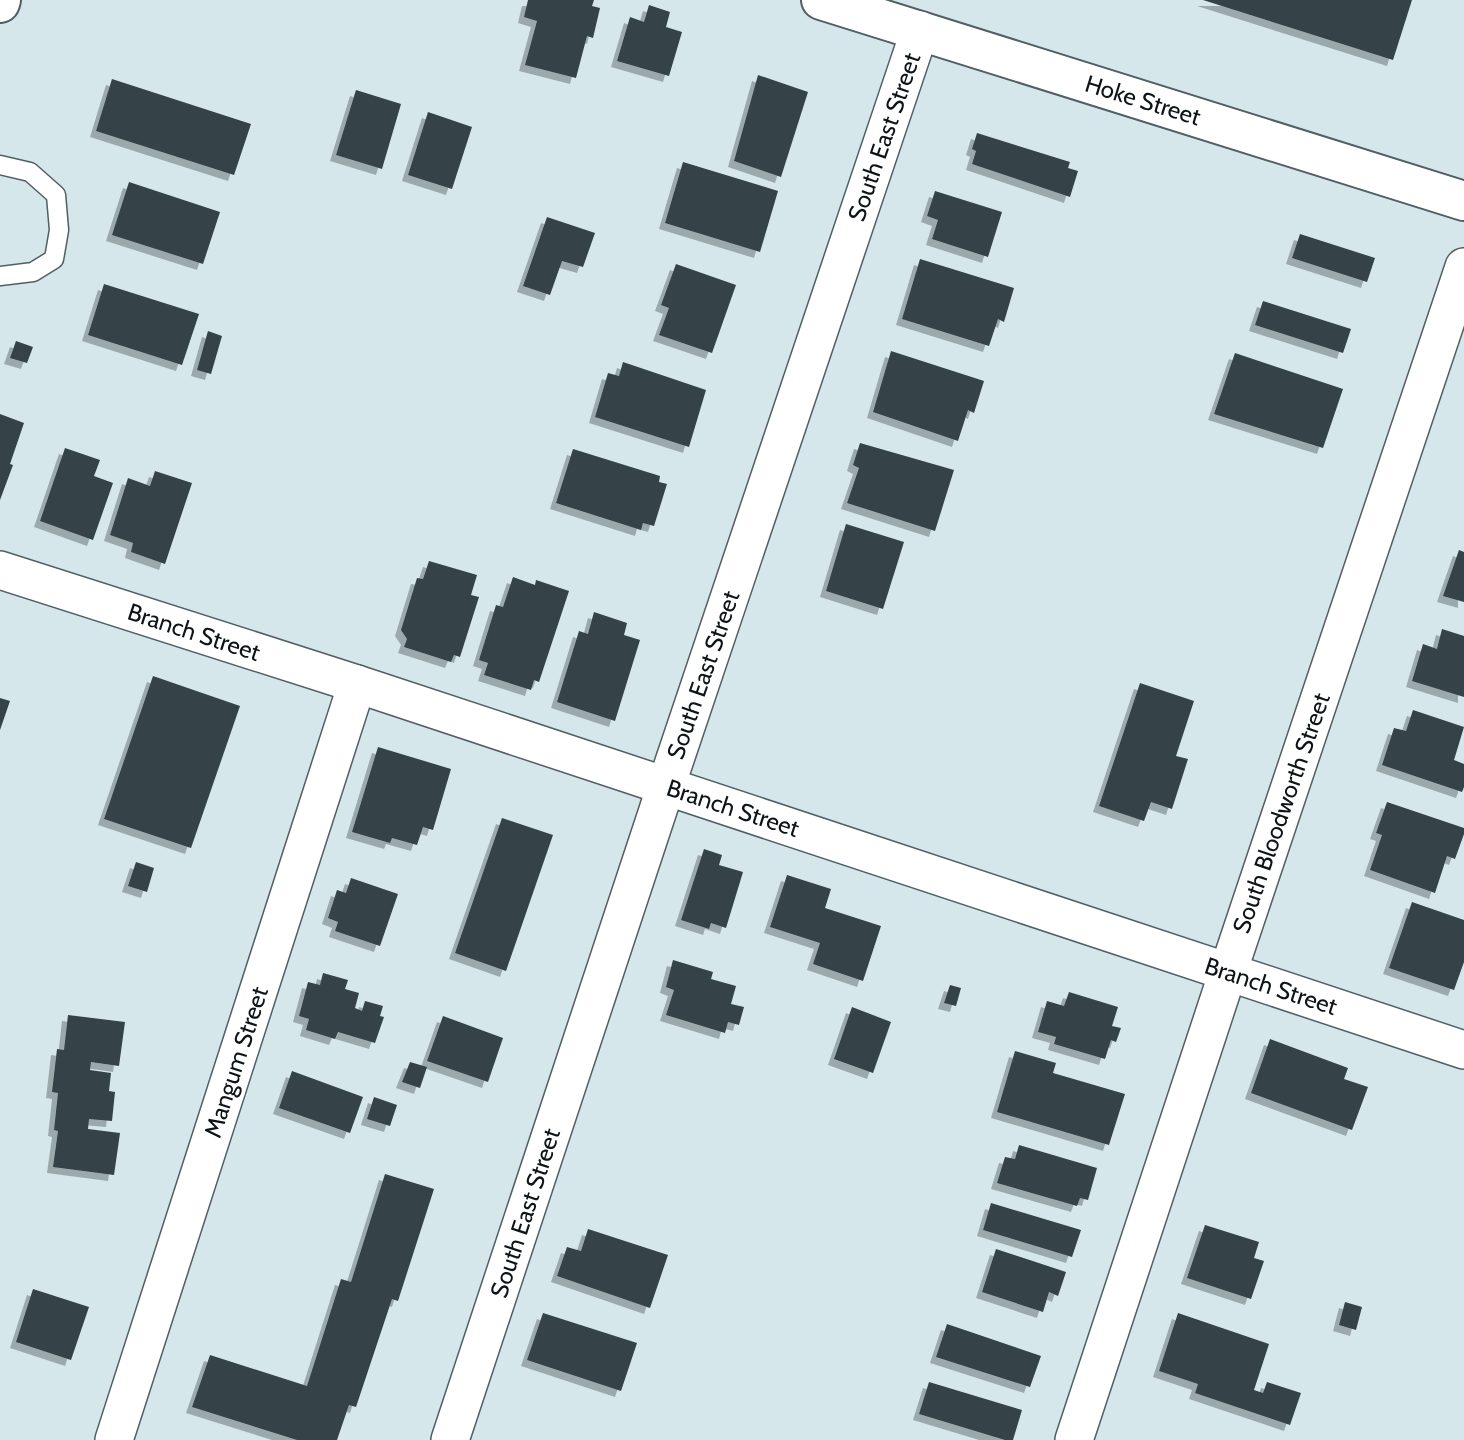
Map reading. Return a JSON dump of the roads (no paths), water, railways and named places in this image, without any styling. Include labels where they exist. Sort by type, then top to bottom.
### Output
[{"type":"street","name":"Hoke Street","points":[[821,0],[1464,201]]},
{"type":"street","name":"South East Street","points":[[450,1440],[920,30]]},
{"type":"street","name":"South Bloodworth Street","points":[[1074,1440],[1464,267]]},
{"type":"street","name":"Branch Street","points":[[0,570],[357,684],[1464,1050]]},
{"type":"street","name":"Mangum Street","points":[[114,1440],[357,684]]},
{"type":"lane","points":[[0,165],[30,172],[56,195],[59,230],[54,259],[33,272],[0,276]]}]
